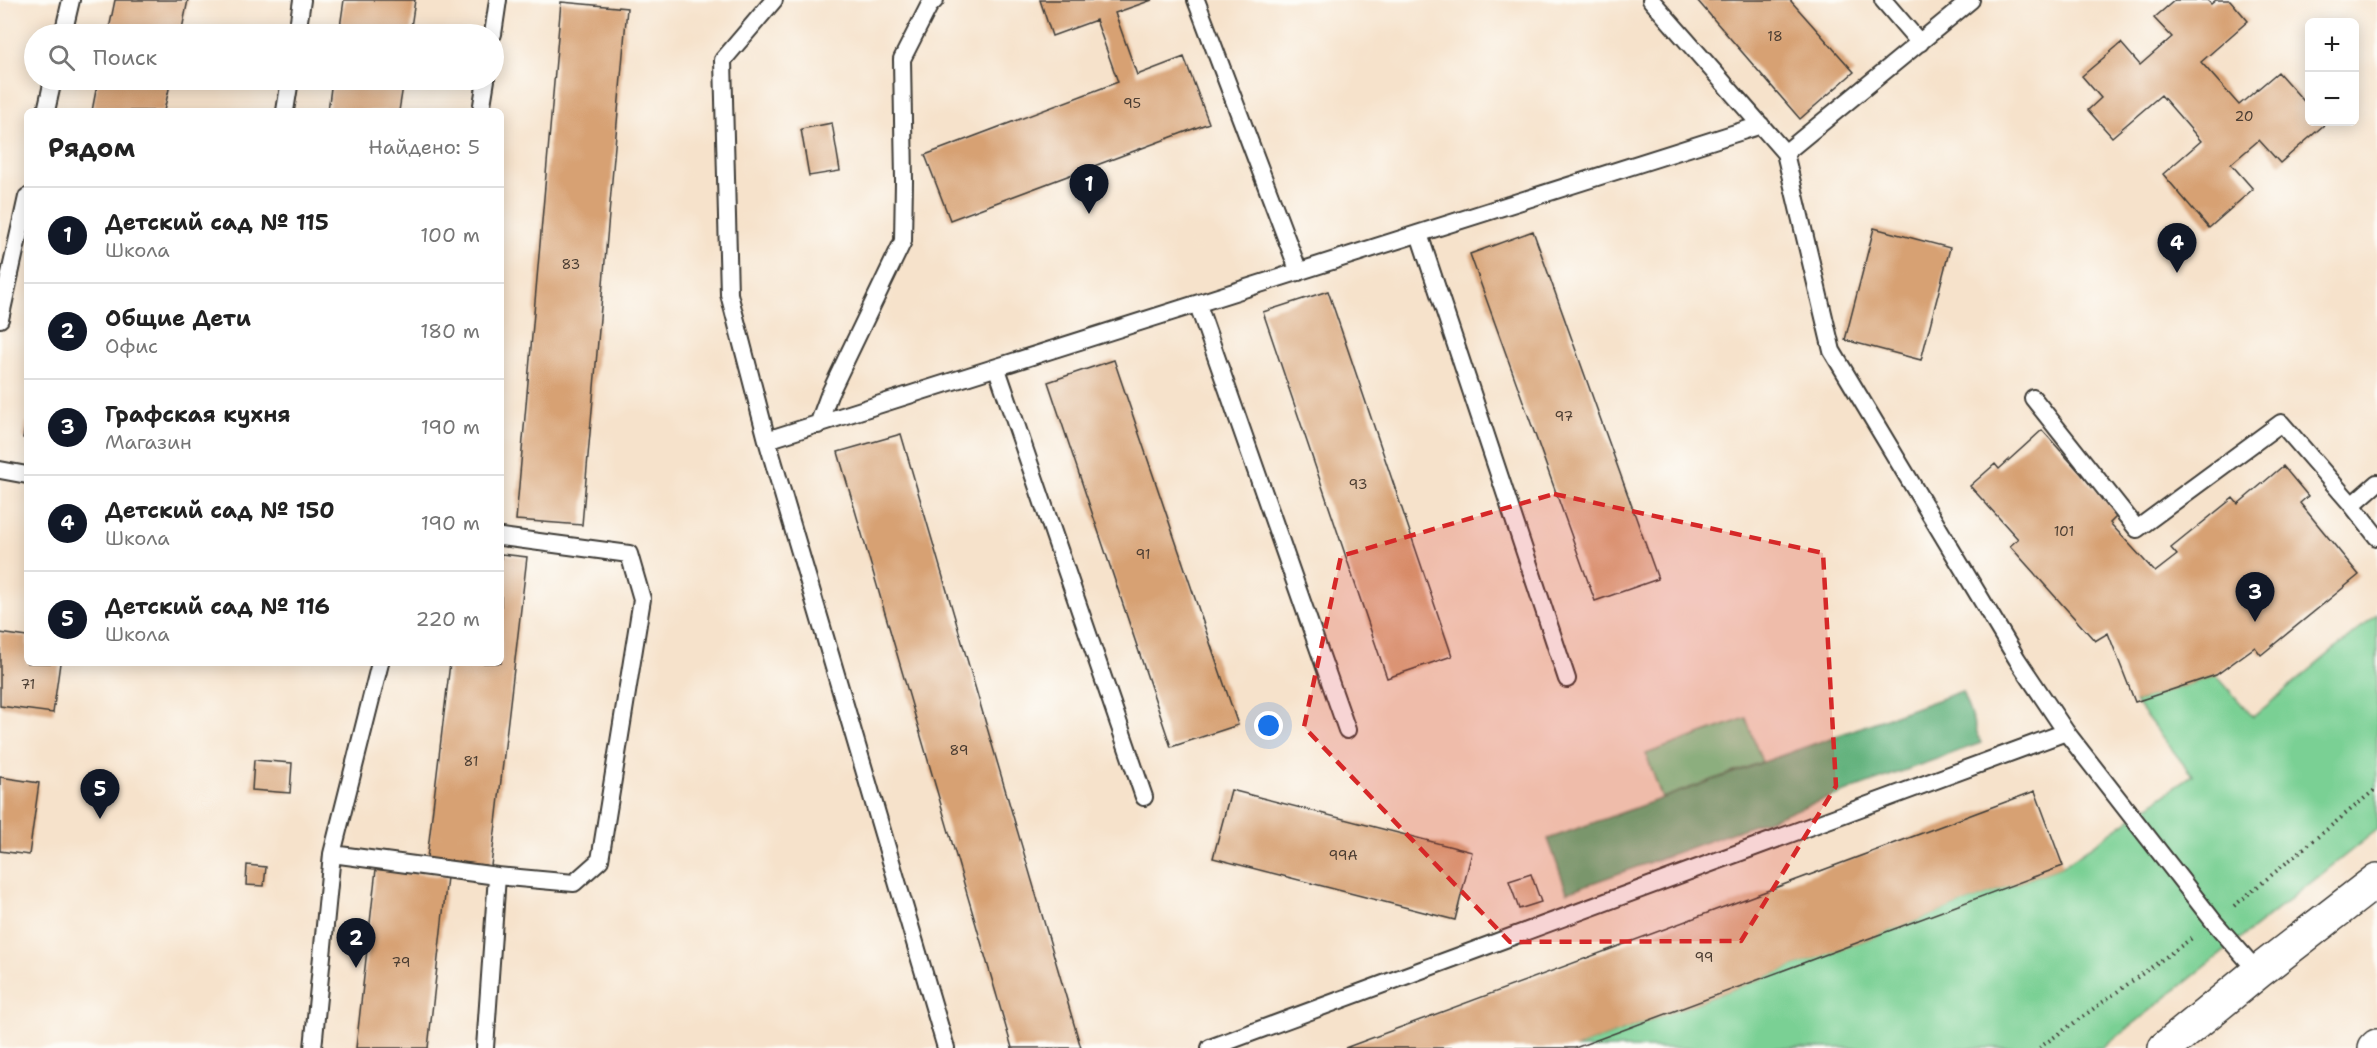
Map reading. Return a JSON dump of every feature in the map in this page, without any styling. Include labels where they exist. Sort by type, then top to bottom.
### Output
[{"type":"street","points":[[2165,1048],[2258,972],[2377,880]]},
{"type":"lane","points":[[65,24],[71,0]]},
{"type":"lane","points":[[298,24],[302,0]]},
{"type":"lane","points":[[494,24],[498,0]]},
{"type":"lane","points":[[774,0],[723,60],[729,294],[768,440],[946,1048]]},
{"type":"lane","points":[[818,425],[829,395],[903,241],[902,59],[929,6],[935,0]]},
{"type":"lane","points":[[1196,0],[1299,272]]},
{"type":"lane","points":[[1651,0],[1785,153],[1832,351],[2017,659],[2066,732],[2214,922],[2258,972]]},
{"type":"lane","points":[[1883,0],[1920,44]]},
{"type":"lane","points":[[1785,153],[1971,0]]},
{"type":"lane","points":[[47,108],[51,90]]},
{"type":"lane","points":[[285,108],[288,90]]},
{"type":"lane","points":[[481,108],[484,90]]},
{"type":"lane","points":[[768,440],[1761,125]]},
{"type":"lane","points":[[0,319],[24,211]]},
{"type":"lane","points":[[1419,234],[1567,679]]},
{"type":"lane","points":[[1198,305],[1347,730]]},
{"type":"lane","points":[[997,369],[1144,797]]},
{"type":"lane","points":[[2033,398],[2137,529],[2281,423],[2377,537]]},
{"type":"lane","points":[[0,470],[24,474]]},
{"type":"lane","points":[[2352,505],[2377,483]]},
{"type":"lane","points":[[332,854],[496,876],[574,883],[600,860],[642,599],[629,554],[504,537]]},
{"type":"lane","points":[[313,1048],[332,854],[379,666]]},
{"type":"lane","points":[[1210,1048],[2066,732]]},
{"type":"lane","points":[[485,1048],[496,876]]},
{"type":"highlighted area","points":[[1554,494],[1823,553],[1836,786],[1741,941],[1510,942],[1304,727],[1341,556]]},
{"type":"green space","points":[[2377,614],[2377,830],[2103,1048],[1575,1048],[2063,866],[2192,775],[2135,702],[2216,675],[2253,717]]},
{"type":"green space","points":[[1962,691],[1981,743],[1567,892],[1548,839]]},
{"type":"green space","points":[[1746,718],[1762,762],[1662,798],[1646,754]]},
{"type":"building","points":[[115,0],[188,0],[183,24],[110,24]]},
{"type":"building","points":[[344,0],[415,0],[411,24],[340,24]]},
{"type":"building","points":[[1040,0],[1152,0],[1115,13],[1137,75],[1184,57],[1209,123],[950,220],[925,155],[1118,82],[1096,20],[1052,36]]},
{"type":"building","points":[[1697,0],[1790,0],[1854,72],[1800,119]]},
{"type":"building","points":[[2175,0],[2207,0],[2211,4],[2216,0],[2230,0],[2248,21],[2201,62],[2239,105],[2278,72],[2305,102],[2305,126],[2323,126],[2280,163],[2259,140],[2231,164],[2253,189],[2209,228],[2163,174],[2201,141],[2161,95],[2112,137],[2088,110],[2101,98],[2082,76],[2121,43],[2140,65],[2172,37],[2154,18]]},
{"type":"building","points":[[561,2],[627,8],[582,525],[516,520]]},
{"type":"building","points":[[96,90],[169,90],[165,108],[93,108]]},
{"type":"building","points":[[331,90],[402,90],[399,108],[328,108]]},
{"type":"building","points":[[832,123],[840,171],[809,176],[801,129]]},
{"type":"building","points":[[1874,228],[1950,248],[1921,360],[1845,340]]},
{"type":"building","points":[[1533,231],[1658,579],[1595,601],[1470,254]]},
{"type":"building","points":[[1328,291],[1452,656],[1387,678],[1263,312]]},
{"type":"building","points":[[1114,360],[1238,725],[1171,747],[1048,382]]},
{"type":"building","points":[[2042,430],[2118,515],[2110,523],[2155,572],[2177,555],[2171,548],[2233,498],[2238,504],[2283,466],[2308,496],[2300,503],[2359,575],[2261,655],[2255,647],[2216,675],[2135,702],[2108,633],[2095,641],[2010,546],[2018,539],[1970,486],[1995,464],[1999,469]]},
{"type":"building","points":[[901,434],[1081,1048],[1012,1048],[838,452]]},
{"type":"building","points":[[504,554],[527,557],[491,866],[427,858],[450,666],[504,666]]},
{"type":"building","points":[[0,633],[24,637],[24,666],[60,666],[53,713],[0,706]]},
{"type":"building","points":[[254,760],[292,763],[290,793],[252,790]]},
{"type":"building","points":[[0,777],[39,783],[29,855],[0,851]]},
{"type":"building","points":[[1231,790],[1472,852],[1455,920],[1213,858]]},
{"type":"building","points":[[2035,791],[2063,866],[1575,1048],[1345,1048]]},
{"type":"building","points":[[247,865],[266,867],[264,886],[246,885]]},
{"type":"building","points":[[376,869],[447,877],[428,1048],[356,1048]]},
{"type":"building","points":[[1531,874],[1541,902],[1519,909],[1509,881]]},
{"type":"place","name":"Детский сад № 115","points":[[1089,214]]},
{"type":"place","name":"Детский сад № 150","points":[[2177,273]]},
{"type":"place","name":"Графская кухня","points":[[2255,622]]},
{"type":"place","name":"Детский сад № 116","points":[[100,819]]},
{"type":"place","name":"Общие Дети","points":[[356,968]]}]
